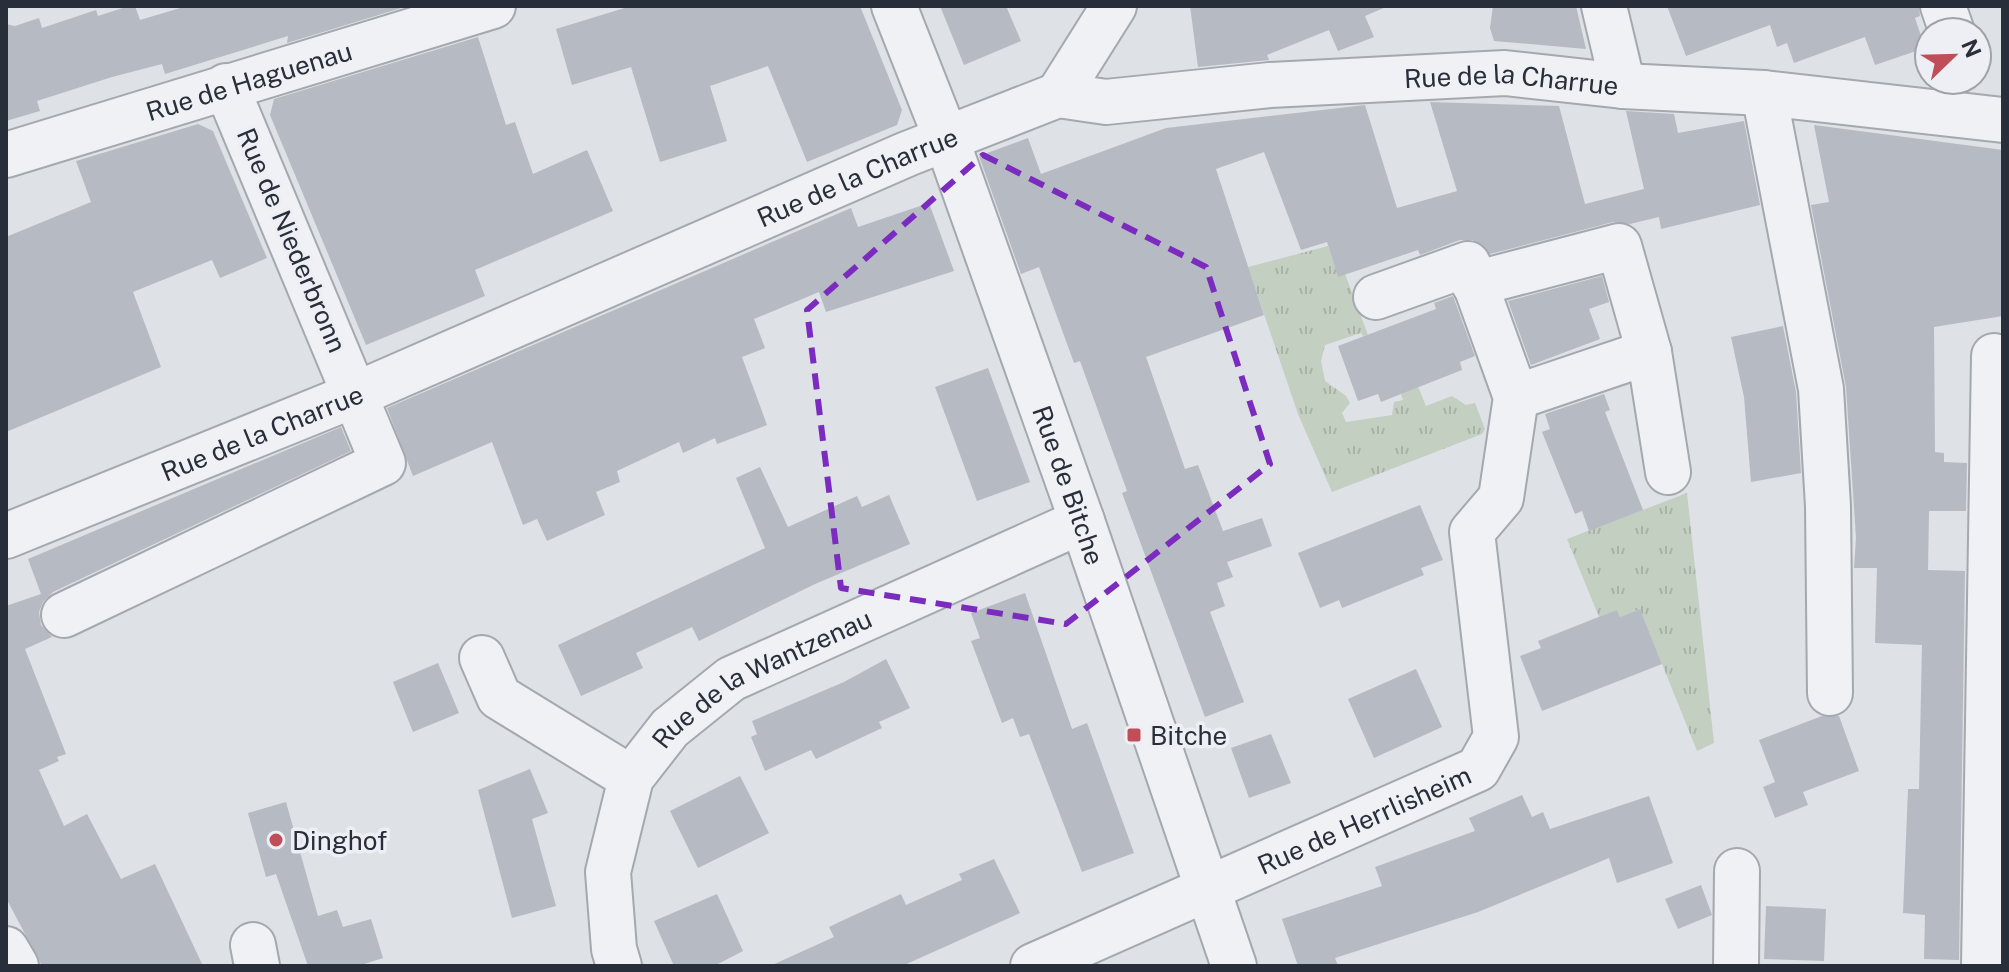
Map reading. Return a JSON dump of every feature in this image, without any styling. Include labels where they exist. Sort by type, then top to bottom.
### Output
[{"type":"street","name":"Rue de Haguenau","points":[[6,155],[493,6]]},
{"type":"street","name":"Rue de Bitche","points":[[894,6],[946,138],[1082,521],[1234,966]]},
{"type":"street","points":[[1058,95],[1114,6]]},
{"type":"street","points":[[1604,6],[1623,86]]},
{"type":"street","name":"Rue de la Charrue","points":[[6,536],[357,394],[946,138],[1058,95],[1106,102],[1270,85],[1505,73],[1623,86],[1851,101],[1983,105]]},
{"type":"street","name":"Rue de Niederbronn","points":[[64,615],[383,463],[357,394],[226,86]]},
{"type":"street","points":[[1764,93],[1821,389],[1828,506],[1830,693]]},
{"type":"street","points":[[1474,284],[1619,246],[1649,352],[1668,472]]},
{"type":"street","points":[[1376,297],[1468,264],[1516,397],[1649,352]]},
{"type":"street","points":[[1984,966],[1994,356]]},
{"type":"street","name":"Rue de Herrlisheim","points":[[1033,966],[1478,769],[1496,737],[1472,532],[1501,498],[1516,397]]},
{"type":"street","name":"Rue de la Wantzenau","points":[[619,966],[614,949],[608,872],[631,778],[670,728],[731,679],[1082,521]]},
{"type":"street","points":[[482,658],[499,697],[631,778]]},
{"type":"street","points":[[1736,966],[1737,871]]},
{"type":"street","points":[[6,949],[16,966]]},
{"type":"highlighted area","points":[[983,155],[1206,267],[1270,464],[1066,624],[841,588],[807,310]]},
{"type":"green space","points":[[1328,246],[1338,276],[1345,274],[1368,335],[1361,333],[1325,345],[1321,361],[1325,381],[1346,396],[1350,403],[1342,413],[1346,422],[1392,415],[1394,402],[1403,400],[1401,394],[1416,382],[1426,406],[1452,396],[1466,405],[1475,403],[1485,429],[1482,434],[1332,492],[1298,414],[1248,267]]},
{"type":"green space","points":[[1687,493],[1714,743],[1697,751],[1640,609],[1620,617],[1617,610],[1599,617],[1567,539]]},
{"type":"building","points":[[135,6],[140,20],[187,6],[408,6],[287,43],[288,36],[165,74],[162,64],[112,77],[37,101],[40,111],[6,121],[6,24],[15,26],[39,18],[42,28],[96,10],[98,16]]},
{"type":"building","points":[[631,6],[860,6],[902,110],[897,125],[807,162],[768,66],[710,86],[727,141],[660,162],[631,67],[572,85],[556,29]]},
{"type":"building","points":[[940,6],[1006,6],[1021,41],[964,65]]},
{"type":"building","points":[[1190,6],[1386,7],[1365,16],[1374,37],[1338,51],[1329,30],[1267,55],[1269,60],[1198,67]]},
{"type":"building","points":[[1493,6],[1576,6],[1586,49],[1494,41],[1490,28]]},
{"type":"building","points":[[1667,6],[1919,6],[1920,16],[1913,16],[1913,52],[1875,65],[1865,37],[1794,63],[1787,43],[1777,47],[1770,25],[1686,56]]},
{"type":"building","points":[[478,37],[506,125],[515,122],[533,174],[587,150],[613,211],[475,270],[485,296],[366,345],[270,115],[274,99]]},
{"type":"building","points":[[1430,102],[1559,106],[1585,204],[1644,189],[1626,111],[1674,114],[1678,133],[1744,121],[1760,205],[1661,229],[1659,217],[1630,224],[1613,222],[1490,254],[1473,240],[1460,240],[1420,255],[1418,250],[1338,277],[1327,242],[1301,250],[1264,152],[1216,169],[1264,315],[1146,357],[1185,469],[1198,465],[1223,531],[1262,518],[1272,546],[1227,562],[1233,577],[1217,583],[1225,606],[1210,612],[1244,702],[1205,717],[1122,493],[1127,491],[1080,361],[1074,363],[1039,267],[1021,274],[979,156],[1028,138],[1041,174],[1166,128],[1365,105],[1397,208],[1457,191]]},
{"type":"building","points":[[198,124],[213,131],[267,258],[220,278],[212,260],[133,292],[161,367],[6,432],[6,237],[91,202],[76,161]]},
{"type":"building","points":[[1814,125],[2003,150],[2003,316],[1934,327],[1935,452],[1944,453],[1944,462],[1967,463],[1966,511],[1929,511],[1928,570],[1965,571],[1959,960],[1924,959],[1925,915],[1903,913],[1908,789],[1919,789],[1922,645],[1875,643],[1877,568],[1854,568],[1856,538],[1846,387],[1811,205],[1829,202]]},
{"type":"building","points":[[929,203],[954,271],[826,312],[819,292],[754,319],[765,348],[742,357],[767,425],[717,444],[715,438],[683,453],[679,442],[617,471],[620,482],[596,492],[605,515],[547,541],[537,519],[523,525],[492,442],[413,476],[387,408],[851,208],[858,227]]},
{"type":"building","points":[[1602,276],[1609,302],[1589,309],[1600,339],[1531,365],[1508,301]]},
{"type":"building","points":[[1453,296],[1475,356],[1460,362],[1462,370],[1381,402],[1378,394],[1358,401],[1338,346],[1436,309],[1434,303]]},
{"type":"building","points":[[1783,326],[1796,392],[1801,473],[1751,482],[1744,397],[1731,337]]},
{"type":"building","points":[[988,368],[1030,482],[977,501],[935,387]]},
{"type":"building","points":[[1604,394],[1610,410],[1605,412],[1643,510],[1589,531],[1582,511],[1575,514],[1542,432],[1550,429],[1545,414]]},
{"type":"building","points":[[341,427],[351,451],[53,592],[43,602],[39,612],[41,625],[52,637],[25,649],[66,754],[57,757],[59,761],[39,770],[64,826],[87,814],[121,879],[155,864],[203,966],[42,966],[6,898],[6,606],[41,594],[28,559]]},
{"type":"building","points":[[760,467],[788,527],[857,496],[862,507],[889,495],[910,544],[815,584],[699,641],[692,627],[636,653],[643,668],[581,696],[558,645],[765,548],[736,478]]},
{"type":"building","points":[[1420,505],[1443,560],[1421,568],[1424,575],[1342,608],[1339,600],[1320,608],[1298,553]]},
{"type":"building","points":[[1025,593],[1072,729],[1087,723],[1134,853],[1082,872],[1029,734],[1020,737],[1013,718],[1002,723],[971,641],[980,638],[971,613]]},
{"type":"building","points":[[1640,609],[1662,664],[1542,711],[1520,656],[1541,648],[1538,641],[1596,618],[1617,610],[1620,617]]},
{"type":"building","points":[[886,659],[910,708],[879,722],[882,728],[816,759],[811,750],[765,771],[751,737],[757,734],[752,721],[844,682]]},
{"type":"building","points":[[438,663],[459,713],[413,732],[393,682]]},
{"type":"building","points":[[1416,669],[1442,727],[1374,758],[1348,699]]},
{"type":"building","points":[[1822,716],[1839,716],[1859,771],[1803,792],[1808,805],[1775,818],[1763,787],[1775,782],[1759,740]]},
{"type":"building","points":[[1271,734],[1291,783],[1249,798],[1231,748]]},
{"type":"building","points":[[530,769],[548,813],[532,819],[556,906],[512,918],[478,790]]},
{"type":"building","points":[[740,776],[769,833],[698,868],[670,811]]},
{"type":"building","points":[[1522,795],[1532,817],[1543,812],[1550,829],[1649,796],[1673,863],[1617,883],[1609,858],[1478,912],[1335,958],[1338,966],[1298,966],[1282,919],[1382,886],[1375,867],[1475,831],[1469,818]]},
{"type":"building","points":[[286,802],[318,916],[337,910],[343,927],[371,919],[383,958],[358,966],[308,966],[276,874],[266,877],[248,813]]},
{"type":"building","points":[[994,859],[1020,913],[902,966],[770,966],[834,937],[829,927],[901,894],[906,905],[962,880],[959,874]]},
{"type":"building","points":[[1701,885],[1712,915],[1678,929],[1665,899]]},
{"type":"building","points":[[717,894],[743,951],[714,966],[674,966],[654,921]]},
{"type":"building","points":[[1766,906],[1826,909],[1824,961],[1764,959]]},
{"type":"place","name":"Bitche","points":[[1134,735]]},
{"type":"place","name":"Dinghof","points":[[276,840]]}]
